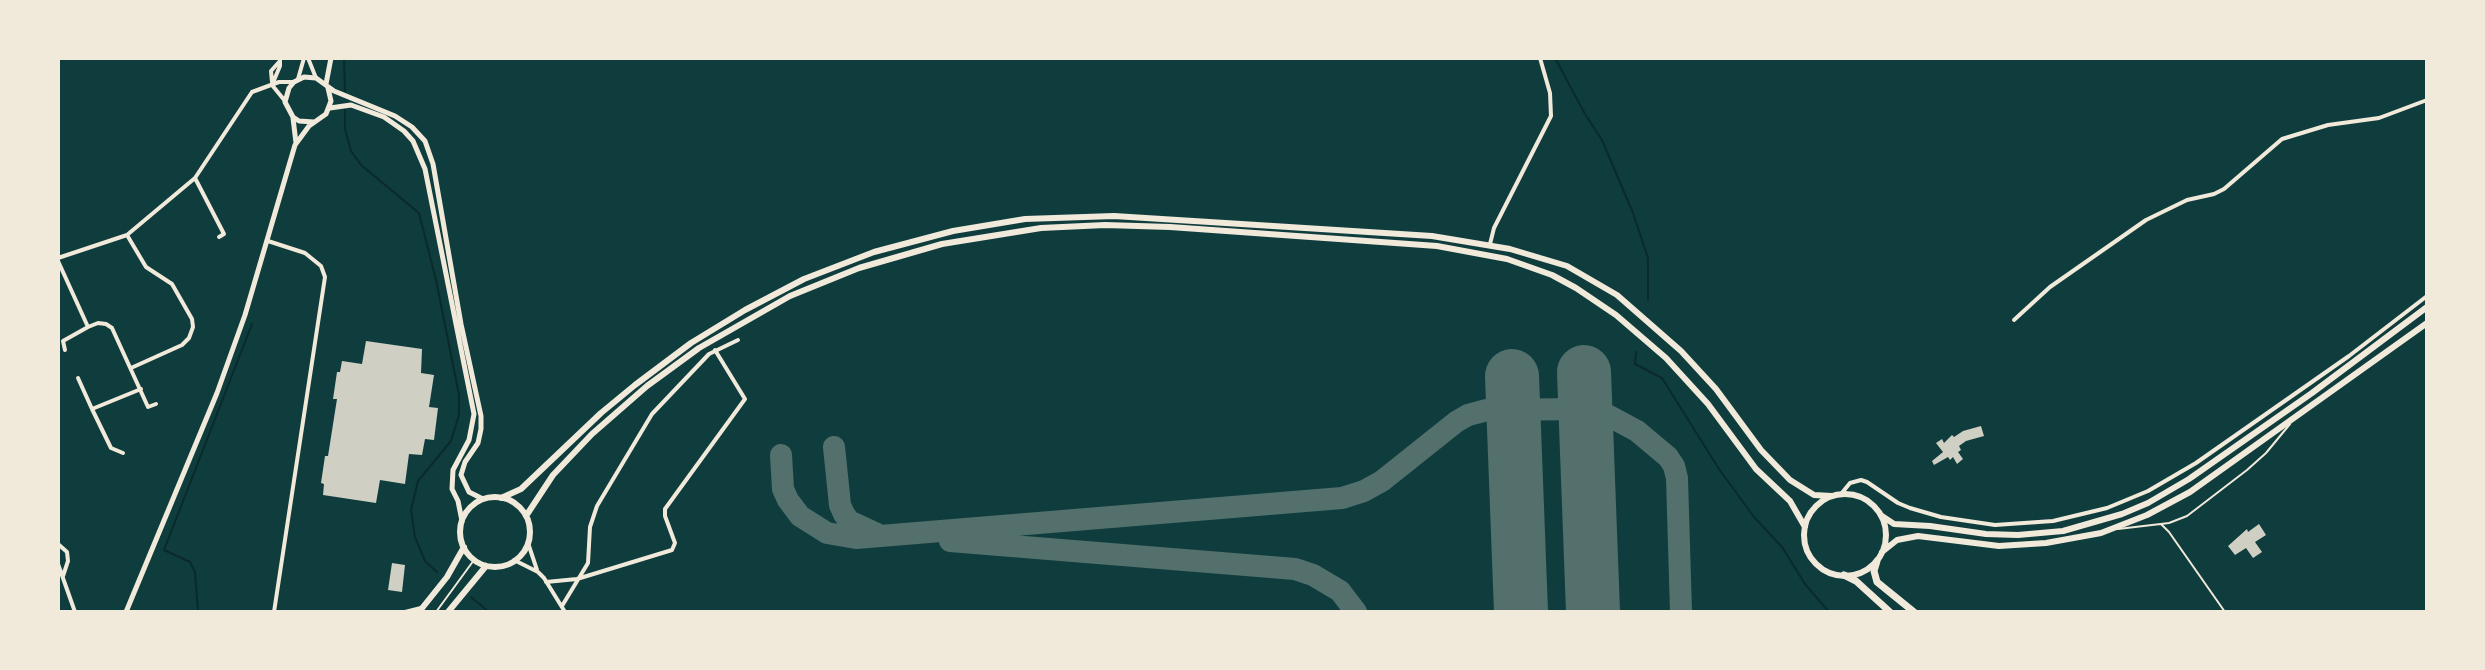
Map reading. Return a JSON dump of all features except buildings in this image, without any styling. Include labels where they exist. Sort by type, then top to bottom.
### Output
[{"type":"highway","points":[[1877,561],[1874,574],[1877,582],[1914,612]]},
{"type":"highway","points":[[1844,575],[1856,581],[1890,612]]},
{"type":"main road","points":[[501,498],[521,489],[635,385],[691,343],[804,279],[874,252],[926,238],[1025,219],[1114,216],[1432,236],[1490,244],[1567,266],[1617,295],[1661,331],[1716,389],[1781,472],[1807,491],[1821,497],[1855,495],[1865,499],[1894,524],[1986,534],[2063,531],[2148,503],[2189,479],[2305,398],[2427,307]]},
{"type":"main road","points":[[526,516],[553,475],[592,434],[647,386],[699,348],[790,296],[859,268],[954,241],[1041,228],[1105,225],[1437,246],[1507,259],[1552,275],[1616,315],[1666,358],[1708,404],[1756,469],[1790,501],[1805,527]]},
{"type":"main road","points":[[1882,552],[1897,540],[1918,536],[1990,545],[2060,541],[2101,533],[2147,515],[2190,492],[2427,323]]},
{"type":"main road","points":[[1832,496],[1814,508],[1805,527],[1804,538],[1813,560],[1822,568],[1844,575],[1865,570],[1877,561],[1886,534],[1882,516]]},
{"type":"main road","points":[[501,498],[511,501],[526,516],[528,543],[514,560],[501,566],[487,566],[474,560],[464,547],[460,530],[470,507],[483,499],[501,498]]},
{"type":"main road","points":[[421,610],[447,577],[464,547]]},
{"type":"main road","points":[[448,612],[487,566]]},
{"type":"street","points":[[306,58],[317,78],[327,86],[395,116],[412,127],[425,141],[433,164],[461,324],[481,416],[478,443],[465,462],[461,475],[469,492],[483,499]]},
{"type":"street","points":[[285,102],[289,88],[306,58]]},
{"type":"street","points":[[295,145],[309,126],[330,108],[331,94],[327,86],[331,58]]},
{"type":"street","points":[[1490,244],[1494,228],[1551,116],[1550,93],[1540,58]]},
{"type":"street","points":[[126,612],[217,393],[245,315],[295,145],[293,117],[272,85],[271,71],[280,59]]},
{"type":"street","points":[[88,327],[58,259],[127,235],[195,178],[252,92],[304,77],[317,78],[328,68]]},
{"type":"street","points":[[2014,320],[2050,287],[2146,220],[2187,200],[2220,192],[2272,146],[2288,137],[2328,125],[2379,118],[2427,100]]},
{"type":"street","points":[[330,108],[351,105],[398,126],[413,141],[425,169],[474,414],[469,440],[453,470],[452,489],[462,521]]},
{"type":"street","points":[[293,117],[307,123],[314,122]]},
{"type":"street","points":[[195,178],[224,234],[219,237]]},
{"type":"street","points":[[127,235],[146,267],[172,284],[192,319],[193,327],[182,345],[131,368]]},
{"type":"street","points":[[268,241],[305,253],[316,261],[325,277],[274,612]]},
{"type":"street","points":[[1841,494],[1850,483],[1861,480],[1898,503],[1917,510],[1961,521],[1995,525],[2053,521],[2121,503],[2162,484],[2216,449],[2349,356],[2427,296]]},
{"type":"street","points":[[65,350],[63,341],[98,323],[106,324],[112,328],[148,407],[156,404]]},
{"type":"street","points":[[564,609],[588,563],[590,527],[597,506],[635,440],[660,404],[692,370],[715,350],[738,340]]},
{"type":"street","points":[[546,582],[577,579],[674,548],[665,509],[745,399],[715,350]]},
{"type":"street","points":[[78,378],[111,448],[123,453]]},
{"type":"street","points":[[92,409],[141,389]]},
{"type":"street","points":[[528,543],[538,572],[564,609]]},
{"type":"street","points":[[58,544],[67,552],[63,578]]},
{"type":"street","points":[[514,560],[538,572]]},
{"type":"street","points":[[58,564],[75,612]]},
{"type":"street","points":[[405,612],[421,610]]},
{"type":"lane","points":[[2101,533],[2177,521],[2187,516],[2247,470],[2289,425],[2318,400]]},
{"type":"lane","points":[[2160,524],[2169,532],[2225,612]]},
{"type":"lane","points":[[436,612],[474,560]]},
{"type":"waterway","points":[[344,58],[345,91]]},
{"type":"waterway","points":[[1555,58],[1602,140],[1633,213],[1648,258],[1648,300]]},
{"type":"waterway","points":[[345,110],[345,129],[351,151],[361,165],[419,213],[459,395],[459,415],[451,441],[418,481],[411,510],[415,537],[425,561],[437,572]]},
{"type":"waterway","points":[[198,612],[195,572],[190,562],[164,550],[252,324]]},
{"type":"waterway","points":[[1636,352],[1635,364],[1662,378],[1719,469],[1829,612]]},
{"type":"waterway","points":[[471,597],[489,612]]},
{"type":"taxiway","points":[[781,455],[783,489],[800,516],[827,533],[856,538],[1342,498],[1382,481],[1468,415],[1487,410],[1585,409],[1609,416],[1637,431],[1668,457],[1674,466],[1677,478],[1681,612]]},
{"type":"taxiway","points":[[834,447],[840,505],[844,514],[849,521],[877,534]]},
{"type":"taxiway","points":[[950,541],[1295,569],[1313,575],[1340,591],[1356,612]]},
{"type":"runway","points":[[1584,372],[1593,612]]},
{"type":"runway","points":[[1512,376],[1521,612]]}]
